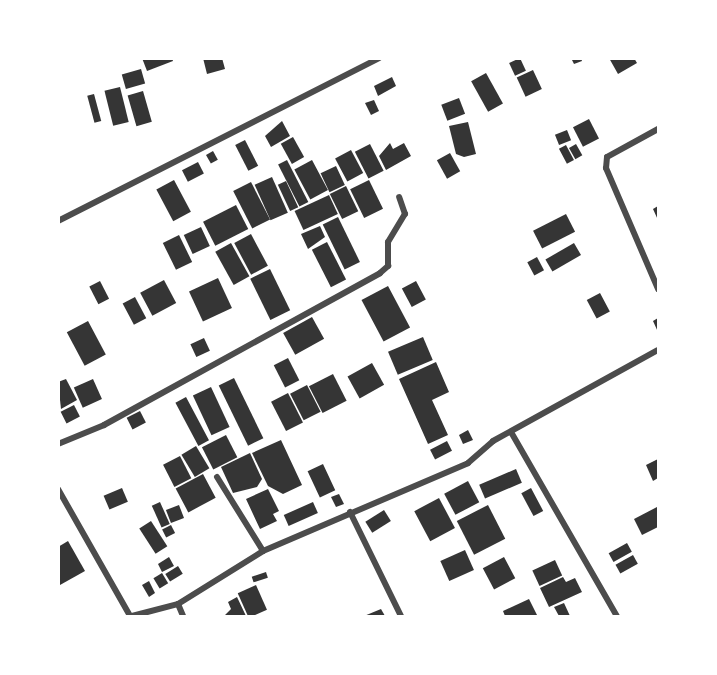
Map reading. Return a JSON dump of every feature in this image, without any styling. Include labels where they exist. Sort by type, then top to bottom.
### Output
[{"type":"street","points":[[58,221],[379,58]]},
{"type":"street","points":[[658,129],[608,158],[606,168],[658,289]]},
{"type":"street","points":[[58,444],[104,425],[380,273],[387,266],[388,242],[405,214],[399,197]]},
{"type":"street","points":[[58,489],[131,616],[178,604],[263,551],[468,463],[511,432],[658,350]]},
{"type":"street","points":[[511,432],[617,616]]},
{"type":"street","points":[[217,477],[263,551]]},
{"type":"street","points":[[350,512],[401,616]]},
{"type":"street","points":[[178,604],[183,616]]},
{"type":"building","points":[[142,58],[172,58],[173,61],[147,71]]},
{"type":"building","points":[[203,58],[222,58],[225,69],[207,74]]},
{"type":"building","points":[[520,58],[526,71],[515,76],[509,63]]},
{"type":"building","points":[[571,58],[581,58],[582,61],[574,64]]},
{"type":"building","points":[[609,58],[634,58],[637,63],[618,74]]},
{"type":"building","points":[[141,69],[145,83],[126,89],[122,75]]},
{"type":"building","points":[[533,70],[542,89],[526,97],[517,78]]},
{"type":"building","points":[[486,73],[503,104],[488,112],[471,81]]},
{"type":"building","points":[[392,77],[396,86],[378,96],[374,86]]},
{"type":"building","points":[[120,87],[129,122],[113,126],[104,91]]},
{"type":"building","points":[[143,91],[152,122],[136,126],[128,95]]},
{"type":"building","points":[[94,94],[101,121],[94,123],[87,96]]},
{"type":"building","points":[[459,98],[465,114],[447,121],[441,105]]},
{"type":"building","points":[[374,100],[379,111],[371,115],[365,103]]},
{"type":"building","points":[[589,119],[599,139],[583,147],[573,127]]},
{"type":"building","points":[[282,121],[290,136],[271,147],[265,136]]},
{"type":"building","points":[[468,122],[476,154],[464,157],[456,154],[449,126]]},
{"type":"building","points":[[567,130],[571,140],[559,145],[555,135]]},
{"type":"building","points":[[293,137],[304,157],[292,164],[281,144]]},
{"type":"building","points":[[245,140],[258,166],[248,171],[235,145]]},
{"type":"building","points":[[390,143],[393,149],[404,143],[411,156],[386,170],[379,156]]},
{"type":"building","points":[[370,144],[384,171],[368,178],[355,152]]},
{"type":"building","points":[[576,144],[582,155],[575,159],[569,148]]},
{"type":"building","points":[[566,145],[574,160],[567,164],[559,149]]},
{"type":"building","points":[[351,150],[363,173],[347,181],[335,158]]},
{"type":"building","points":[[213,151],[218,160],[211,164],[206,155]]},
{"type":"building","points":[[450,153],[460,171],[447,179],[437,160]]},
{"type":"building","points":[[287,160],[308,202],[299,206],[278,165]]},
{"type":"building","points":[[312,160],[328,190],[310,199],[294,169]]},
{"type":"building","points":[[198,162],[204,174],[188,182],[182,170]]},
{"type":"building","points":[[336,166],[345,185],[329,192],[321,173]]},
{"type":"building","points":[[272,177],[288,213],[271,220],[255,185]]},
{"type":"building","points":[[174,180],[191,212],[173,221],[156,189]]},
{"type":"building","points":[[369,180],[383,209],[364,218],[350,189]]},
{"type":"building","points":[[286,181],[298,207],[290,211],[278,185]]},
{"type":"building","points":[[251,182],[270,219],[252,229],[233,191]]},
{"type":"building","points":[[346,186],[358,211],[342,219],[330,194]]},
{"type":"building","points":[[329,195],[338,214],[303,230],[295,211]]},
{"type":"building","points":[[236,205],[248,229],[215,246],[203,222]]},
{"type":"building","points":[[658,206],[658,220],[653,209]]},
{"type":"building","points":[[566,214],[575,232],[542,249],[533,231]]},
{"type":"building","points":[[338,217],[360,262],[345,269],[323,224]]},
{"type":"building","points":[[320,226],[325,237],[308,249],[301,234]]},
{"type":"building","points":[[201,227],[210,246],[193,254],[184,235]]},
{"type":"building","points":[[251,234],[268,266],[251,275],[234,243]]},
{"type":"building","points":[[179,235],[192,262],[176,270],[163,243]]},
{"type":"building","points":[[327,242],[346,279],[331,287],[312,250]]},
{"type":"building","points":[[231,243],[249,276],[234,285],[215,252]]},
{"type":"building","points":[[574,243],[581,255],[552,272],[545,260]]},
{"type":"building","points":[[537,257],[544,270],[534,275],[527,262]]},
{"type":"building","points":[[270,269],[290,310],[270,320],[250,279]]},
{"type":"building","points":[[218,278],[232,308],[203,321],[189,292]]},
{"type":"building","points":[[164,280],[176,303],[152,316],[140,293]]},
{"type":"building","points":[[100,281],[109,299],[98,304],[89,286]]},
{"type":"building","points":[[416,281],[426,300],[412,307],[402,289]]},
{"type":"building","points":[[388,286],[410,327],[384,342],[362,300]]},
{"type":"building","points":[[600,293],[610,312],[597,319],[587,300]]},
{"type":"building","points":[[135,297],[146,318],[134,325],[123,304]]},
{"type":"building","points":[[312,317],[324,339],[295,355],[283,333]]},
{"type":"building","points":[[658,318],[658,332],[653,321]]},
{"type":"building","points":[[88,321],[106,355],[85,366],[67,332]]},
{"type":"building","points":[[423,337],[433,360],[398,375],[388,352]]},
{"type":"building","points":[[204,338],[210,351],[196,357],[190,344]]},
{"type":"building","points":[[288,358],[299,380],[285,388],[274,365]]},
{"type":"building","points":[[436,362],[449,392],[432,400],[448,435],[428,444],[399,379]]},
{"type":"building","points":[[372,363],[384,385],[360,398],[348,377]]},
{"type":"building","points":[[333,374],[347,401],[323,413],[309,386]]},
{"type":"building","points":[[234,378],[263,438],[248,446],[219,385]]},
{"type":"building","points":[[66,379],[77,400],[61,409],[58,382]]},
{"type":"building","points":[[93,379],[102,399],[83,408],[74,388]]},
{"type":"building","points":[[307,385],[321,412],[304,420],[290,394]]},
{"type":"building","points":[[211,387],[230,427],[211,435],[193,395]]},
{"type":"building","points":[[288,393],[303,422],[286,431],[271,402]]},
{"type":"building","points":[[186,397],[209,440],[198,446],[175,403]]},
{"type":"building","points":[[74,405],[80,417],[67,423],[61,412]]},
{"type":"building","points":[[140,411],[146,423],[133,429],[127,418]]},
{"type":"building","points":[[468,430],[473,440],[463,444],[459,435]]},
{"type":"building","points":[[226,435],[237,457],[213,470],[202,447]]},
{"type":"building","points":[[281,440],[302,485],[283,494],[268,486],[252,453]]},
{"type":"building","points":[[447,441],[452,451],[435,459],[430,450]]},
{"type":"building","points":[[196,446],[209,468],[195,477],[181,455]]},
{"type":"building","points":[[250,453],[262,479],[257,487],[233,493],[221,467]]},
{"type":"building","points":[[180,456],[191,478],[174,487],[163,465]]},
{"type":"building","points":[[658,459],[658,478],[653,481],[646,465]]},
{"type":"building","points":[[323,464],[335,490],[320,497],[308,471]]},
{"type":"building","points":[[516,469],[522,483],[485,498],[479,485]]},
{"type":"building","points":[[203,474],[216,498],[188,512],[176,489]]},
{"type":"building","points":[[468,481],[479,502],[455,515],[444,494]]},
{"type":"building","points":[[122,488],[128,502],[109,510],[104,496]]},
{"type":"building","points":[[531,488],[543,511],[533,516],[521,493]]},
{"type":"building","points":[[268,489],[279,511],[273,514],[277,521],[260,529],[246,499]]},
{"type":"building","points":[[339,494],[344,504],[336,507],[331,497]]},
{"type":"building","points":[[439,498],[455,528],[430,541],[414,511]]},
{"type":"building","points":[[160,502],[170,524],[162,528],[152,506]]},
{"type":"building","points":[[313,502],[318,513],[289,526],[284,515]]},
{"type":"building","points":[[179,505],[184,518],[171,523],[166,510]]},
{"type":"building","points":[[488,505],[505,539],[474,555],[457,521]]},
{"type":"building","points":[[657,507],[658,527],[642,535],[634,519]]},
{"type":"building","points":[[384,510],[391,521],[372,533],[365,522]]},
{"type":"building","points":[[151,521],[167,546],[156,554],[139,529]]},
{"type":"building","points":[[171,525],[175,533],[166,538],[162,530]]},
{"type":"building","points":[[68,541],[85,571],[60,585],[58,547]]},
{"type":"building","points":[[627,543],[632,552],[613,562],[609,553]]},
{"type":"building","points":[[465,550],[474,570],[449,581],[440,561]]},
{"type":"building","points":[[633,555],[638,564],[620,573],[616,565]]},
{"type":"building","points":[[169,557],[174,566],[162,572],[158,564]]},
{"type":"building","points":[[504,557],[515,578],[494,589],[483,568]]},
{"type":"building","points":[[555,560],[562,575],[540,586],[532,571]]},
{"type":"building","points":[[178,566],[183,574],[170,582],[165,574]]},
{"type":"building","points":[[266,572],[268,578],[254,582],[252,577]]},
{"type":"building","points":[[162,573],[168,583],[160,588],[153,578]]},
{"type":"building","points":[[563,577],[566,582],[575,578],[582,592],[549,607],[540,588]]},
{"type":"building","points":[[149,581],[155,593],[149,597],[142,585]]},
{"type":"building","points":[[256,585],[267,610],[248,616],[238,593]]},
{"type":"building","points":[[237,597],[246,616],[224,616],[231,609],[228,602]]},
{"type":"building","points":[[529,599],[537,615],[505,616],[503,611]]},
{"type":"building","points":[[564,603],[570,616],[559,616],[554,607]]},
{"type":"building","points":[[381,609],[385,616],[364,616]]}]
